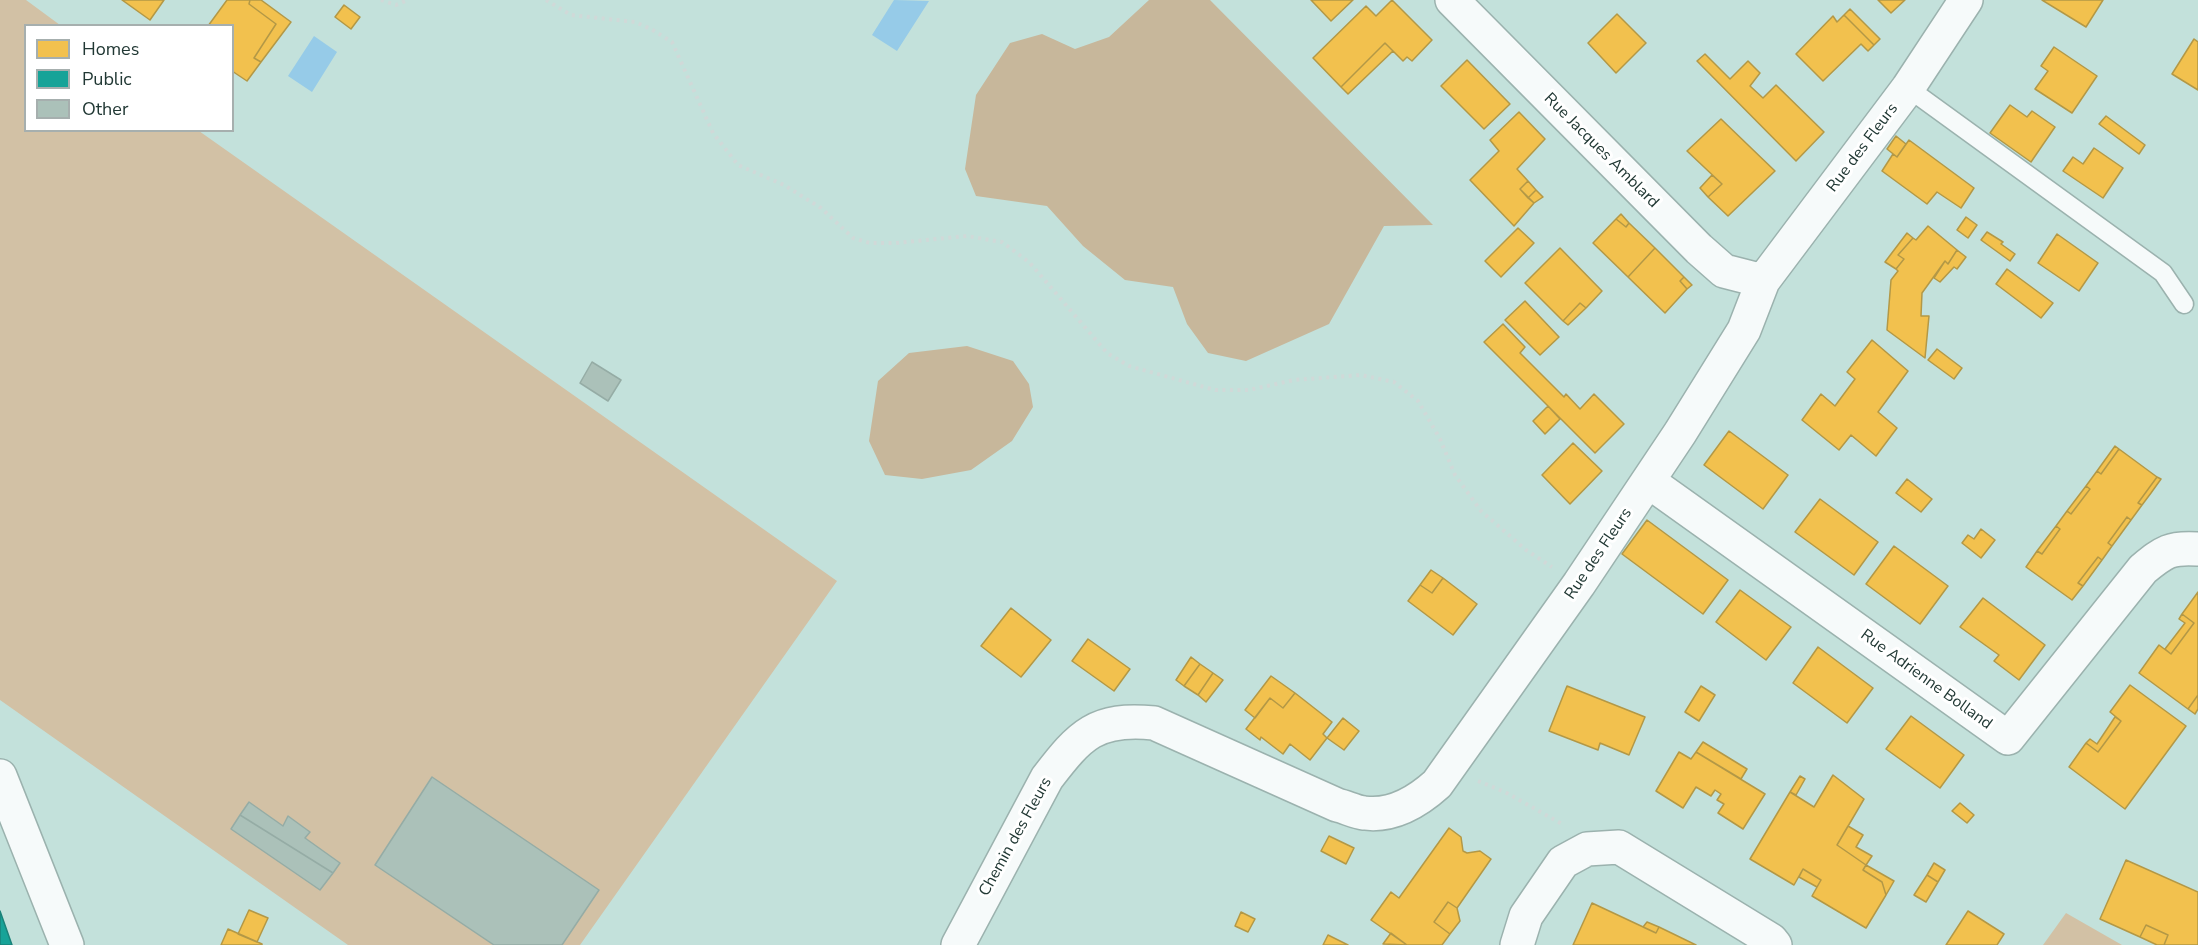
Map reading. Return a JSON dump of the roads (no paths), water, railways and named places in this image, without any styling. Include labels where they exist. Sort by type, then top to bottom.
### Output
[{"type":"street","name":"Rue Jacques Amblard","points":[[1452,0],[1699,249],[1724,271],[1763,281]]},
{"type":"street","name":"Rue des Fleurs","points":[[1083,736],[1106,724],[1129,720],[1154,723],[1337,805],[1365,813],[1395,811],[1421,799],[1437,784],[1580,584],[1730,354],[1744,330],[1763,281],[1908,88],[1965,0]]},
{"type":"street","name":"Rue Adrienne Bolland","points":[[1648,481],[2008,738],[2143,569],[2163,553],[2182,548],[2198,549]]},
{"type":"street","name":"Chemin des Fleurs","points":[[958,945],[1047,778],[1064,755],[1083,736]]},
{"type":"street","points":[[0,776],[67,945]]},
{"type":"street","points":[[1517,945],[1526,916],[1563,862],[1587,849],[1619,847],[1771,940],[1774,945]]},
{"type":"lane","points":[[1908,88],[2163,273],[2184,304]]},
{"type":"water","points":[[894,0],[929,1],[897,51],[872,35]]},
{"type":"water","points":[[314,36],[337,52],[312,92],[288,76]]}]
